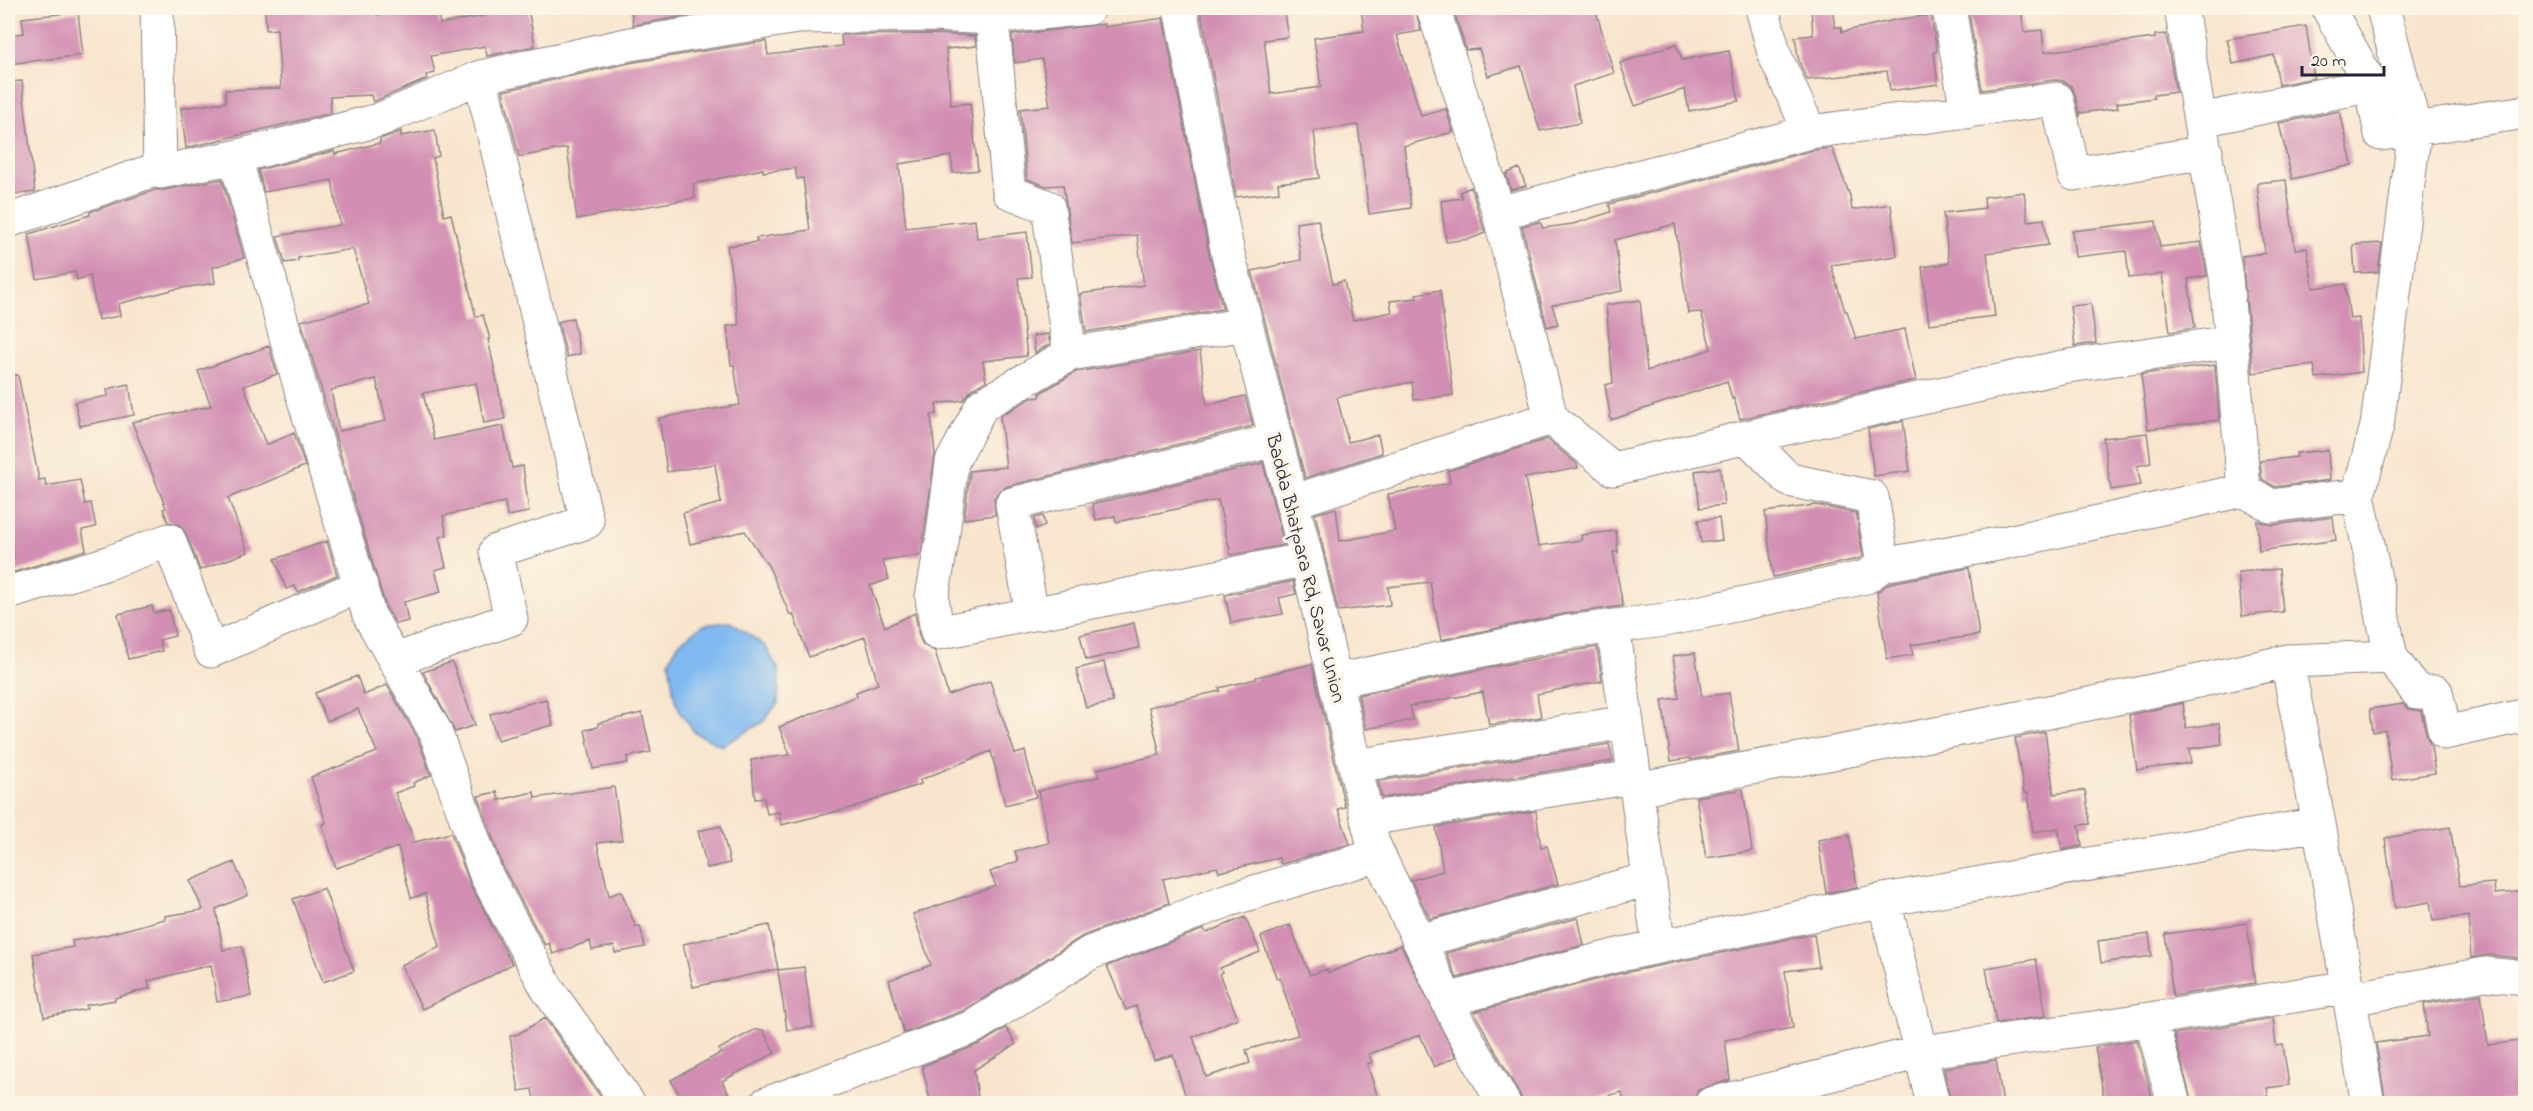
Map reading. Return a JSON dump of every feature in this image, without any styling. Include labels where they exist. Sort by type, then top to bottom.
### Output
[{"type":"street","points":[[157,8],[160,172],[235,157],[378,120],[480,77],[630,44],[796,17],[933,15],[992,18],[1089,8]]},
{"type":"street","name":"Badda Bhatpara Rd, Savar Union","points":[[1180,8],[1228,254],[1307,559],[1373,843],[1447,1000],[1504,1104]]},
{"type":"street","points":[[1433,8],[1499,213],[1551,418],[1613,469],[1747,436],[2062,367],[2231,342]]},
{"type":"street","points":[[1762,8],[1775,56],[1810,132]]},
{"type":"street","points":[[1949,8],[1967,112]]},
{"type":"street","points":[[2181,8],[2226,277],[2244,490]]},
{"type":"street","points":[[2383,8],[2415,129],[2377,426],[2358,495],[2391,657],[2417,692],[2436,692],[2445,733],[2526,715]]},
{"type":"street","points":[[2336,9],[2371,85],[2381,134],[2526,112]]},
{"type":"street","points":[[992,18],[1009,192],[1048,207],[1070,354]]},
{"type":"street","points":[[395,660],[510,619],[496,551],[587,522],[480,77]]},
{"type":"street","points":[[2201,120],[2371,85]]},
{"type":"street","points":[[1499,213],[1810,132],[2057,99],[2074,174],[2206,152]]},
{"type":"street","points":[[235,157],[302,393],[369,615],[435,731],[486,875],[548,990],[629,1104]]},
{"type":"street","points":[[8,221],[160,168]]},
{"type":"street","points":[[1246,324],[1070,354],[982,405],[952,462],[942,542],[932,597],[937,633],[1307,559]]},
{"type":"street","points":[[1292,502],[1551,418]]},
{"type":"street","points":[[1747,436],[1789,480],[1872,497],[1883,565]]},
{"type":"street","points":[[1032,614],[1012,504],[1276,440]]},
{"type":"street","points":[[1335,681],[1568,632],[1665,620],[1866,577],[1883,565],[2003,543],[2244,490],[2271,506],[2358,495]]},
{"type":"street","points":[[8,593],[108,563],[169,540],[211,651],[361,585]]},
{"type":"street","points":[[1613,626],[1659,946]]},
{"type":"street","points":[[1367,819],[1635,783],[1898,741],[2288,661],[2391,657]]},
{"type":"street","points":[[2288,661],[2368,1104]]},
{"type":"street","points":[[1355,766],[1627,722]]},
{"type":"street","points":[[1447,1000],[1614,956],[1884,900],[2319,824]]},
{"type":"street","points":[[766,1104],[973,1027],[1090,953],[1228,900],[1378,855]]},
{"type":"street","points":[[1419,941],[1649,879]]},
{"type":"street","points":[[1884,900],[1933,1104]]},
{"type":"street","points":[[1711,1104],[1921,1052],[2485,974],[2526,978]]},
{"type":"street","points":[[2151,1019],[2174,1104]]},
{"type":"water","points":[[731,622],[765,646],[779,670],[778,703],[763,722],[722,746],[695,733],[680,712],[674,696],[669,661],[679,643],[703,625]]},
{"type":"building","points":[[265,8],[333,8],[333,11],[377,8],[377,15],[415,8],[437,8],[440,24],[489,15],[488,8],[528,8],[535,46],[487,56],[485,46],[431,56],[435,73],[426,75],[427,79],[373,102],[371,95],[330,97],[331,113],[186,148],[181,108],[226,102],[225,90],[281,88],[277,29],[266,30]]},
{"type":"building","points":[[631,8],[691,8],[692,15],[633,25]]},
{"type":"building","points":[[1200,8],[1283,8],[1288,37],[1264,40],[1271,94],[1321,87],[1314,38],[1364,31],[1361,8],[1415,8],[1421,31],[1397,35],[1421,116],[1446,109],[1453,132],[1404,146],[1411,208],[1369,214],[1358,125],[1314,131],[1319,178],[1278,183],[1279,192],[1236,197]]},
{"type":"building","points":[[1453,8],[1595,8],[1614,73],[1573,86],[1580,123],[1540,131],[1521,66],[1488,76],[1479,49],[1466,50]]},
{"type":"building","points":[[1811,8],[1832,8],[1835,27],[1841,27],[1842,32],[1894,20],[1931,15],[1937,51],[1934,52],[1938,84],[1890,91],[1887,71],[1807,80],[1799,62],[1795,37],[1813,35]]},
{"type":"building","points":[[1968,8],[2021,8],[2024,32],[2042,30],[2044,52],[2155,38],[2155,35],[2166,34],[2176,92],[2154,95],[2154,98],[2117,103],[2118,108],[2080,113],[2080,117],[2075,94],[2071,86],[2063,81],[2055,80],[1982,90]]},
{"type":"building","points":[[78,12],[83,55],[8,64],[8,35],[24,33],[22,18]]},
{"type":"building","points":[[1163,18],[1210,258],[1223,309],[1086,332],[1080,294],[1144,285],[1137,235],[1072,243],[1063,185],[1046,186],[1027,179],[1020,109],[1050,106],[1042,59],[1015,63],[1012,35],[1104,24],[1104,27]]},
{"type":"building","points":[[2306,26],[2314,78],[2279,85],[2274,55],[2233,64],[2227,39]]},
{"type":"building","points":[[841,35],[975,36],[976,46],[946,49],[951,105],[970,103],[978,170],[953,173],[951,156],[899,164],[906,228],[975,220],[977,238],[1027,232],[1032,277],[1018,278],[1027,356],[983,361],[986,381],[972,389],[963,400],[936,404],[937,414],[931,415],[935,455],[921,555],[882,560],[889,579],[870,586],[885,627],[915,613],[919,636],[923,645],[935,651],[948,695],[990,681],[1015,754],[1025,751],[1036,797],[1005,805],[991,751],[920,780],[921,784],[851,808],[781,825],[779,812],[767,814],[764,798],[755,799],[751,760],[790,755],[779,727],[857,696],[856,692],[878,684],[865,637],[809,657],[793,614],[790,615],[769,567],[745,531],[690,544],[683,513],[721,503],[715,464],[667,472],[659,418],[740,405],[734,365],[731,365],[727,326],[739,325],[727,246],[757,242],[756,238],[810,230],[803,178],[797,179],[795,168],[763,172],[763,169],[693,184],[695,198],[577,219],[567,148],[519,157],[503,91],[634,62],[766,41],[768,55],[842,46]]},
{"type":"building","points":[[1676,44],[1682,60],[1729,51],[1739,101],[1689,111],[1685,89],[1635,106],[1620,63]]},
{"type":"building","points":[[22,81],[35,192],[8,195],[8,82]]},
{"type":"building","points":[[2340,111],[2352,165],[2292,179],[2279,123]]},
{"type":"building","points":[[435,130],[439,156],[433,158],[444,216],[451,214],[476,317],[483,315],[490,339],[488,339],[505,419],[484,423],[476,383],[423,393],[434,440],[503,426],[512,468],[523,466],[529,512],[507,516],[505,502],[443,516],[447,535],[439,537],[446,567],[435,570],[441,592],[404,602],[408,621],[396,624],[386,608],[301,321],[369,304],[353,249],[298,258],[298,261],[285,263],[277,236],[340,225],[332,180],[264,192],[258,170],[334,151],[335,154],[380,143],[380,139],[401,131],[401,136]],"holes":[[[376,379],[386,421],[339,431],[331,390]]]},
{"type":"building","points":[[1832,148],[1850,196],[1852,210],[1891,204],[1897,256],[1831,265],[1845,311],[1847,311],[1856,339],[1905,329],[1916,380],[1740,419],[1727,381],[1611,420],[1605,385],[1613,383],[1606,305],[1640,300],[1647,371],[1711,349],[1701,312],[1688,313],[1675,224],[1615,240],[1622,291],[1552,305],[1558,324],[1547,327],[1522,226],[1540,222],[1543,228],[1573,224],[1611,212],[1609,204],[1814,150]]},
{"type":"building","points":[[1519,168],[1526,186],[1511,190],[1506,174]]},
{"type":"building","points":[[222,179],[244,258],[213,267],[215,283],[176,289],[118,304],[120,316],[98,320],[90,275],[77,280],[75,272],[37,279],[29,234],[90,215],[90,212],[155,190]]},
{"type":"building","points":[[2286,180],[2295,249],[2307,248],[2313,288],[2345,284],[2350,319],[2359,318],[2362,372],[2316,378],[2314,365],[2253,373],[2242,256],[2265,253],[2257,183]]},
{"type":"building","points":[[1471,187],[1485,233],[1470,239],[1446,242],[1441,201],[1462,198],[1460,192]]},
{"type":"building","points":[[2024,192],[2028,221],[2044,219],[2048,245],[1987,253],[1995,316],[1929,324],[1922,267],[1949,263],[1943,213],[1985,208],[1984,197]]},
{"type":"building","points":[[1318,220],[1333,284],[1344,281],[1353,320],[1392,312],[1390,301],[1417,298],[1416,294],[1440,290],[1453,395],[1414,400],[1412,382],[1337,397],[1348,442],[1378,435],[1382,453],[1305,478],[1252,271],[1301,260],[1296,223]]},
{"type":"building","points":[[2156,221],[2160,247],[2201,242],[2207,276],[2188,279],[2195,328],[2170,332],[2162,274],[2129,278],[2126,251],[2075,257],[2072,231]]},
{"type":"building","points":[[2382,243],[2378,272],[2355,273],[2353,245]]},
{"type":"building","points":[[2091,304],[2096,343],[2075,346],[2070,306]]},
{"type":"building","points":[[573,318],[580,354],[567,357],[558,322]]},
{"type":"building","points":[[1048,334],[1050,344],[1035,353],[1033,336]]},
{"type":"building","points":[[269,346],[277,374],[244,386],[266,445],[294,433],[305,466],[228,498],[248,552],[200,570],[186,533],[180,525],[168,522],[163,509],[166,508],[132,422],[211,406],[198,371]]},
{"type":"building","points":[[1200,351],[1207,405],[1245,396],[1253,426],[1008,486],[999,491],[994,498],[995,515],[964,519],[970,471],[1006,467],[1000,416],[1031,398],[1040,397],[1040,393],[1076,372]]},
{"type":"building","points":[[2215,365],[2219,420],[2148,429],[2141,374]]},
{"type":"building","points":[[18,375],[39,480],[45,479],[46,486],[80,480],[85,504],[91,503],[96,527],[82,530],[86,550],[8,574],[8,557],[14,556],[8,521],[8,376]]},
{"type":"building","points":[[129,384],[134,415],[80,426],[75,402],[108,396],[107,389]]},
{"type":"building","points":[[1903,421],[1910,471],[1874,476],[1868,429]]},
{"type":"building","points":[[2147,433],[2151,463],[2137,466],[2141,485],[2111,490],[2103,438]]},
{"type":"building","points":[[1547,439],[1577,464],[1578,468],[1525,478],[1538,546],[1582,540],[1581,535],[1616,531],[1618,552],[1613,552],[1623,606],[1564,614],[1441,640],[1430,582],[1388,587],[1390,605],[1338,611],[1315,514],[1336,508],[1340,541],[1395,531],[1388,494],[1450,483],[1448,471]]},
{"type":"building","points":[[2328,450],[2330,480],[2275,487],[2262,479],[2260,461],[2297,457],[2296,453]]},
{"type":"building","points":[[1263,463],[1284,545],[1231,555],[1218,500],[1116,522],[1115,516],[1096,520],[1092,504]]},
{"type":"building","points":[[1720,468],[1724,505],[1700,508],[1695,471]]},
{"type":"building","points":[[1816,505],[1856,513],[1863,556],[1773,577],[1765,512]]},
{"type":"building","points":[[1043,516],[1045,526],[1036,529],[1034,518]]},
{"type":"building","points":[[2333,517],[2336,540],[2259,551],[2257,521],[2273,525]]},
{"type":"building","points":[[1719,518],[1722,540],[1701,543],[1698,520]]},
{"type":"building","points":[[327,541],[337,575],[298,592],[295,586],[286,589],[275,559]]},
{"type":"building","points":[[1969,568],[1979,635],[1911,645],[1913,655],[1887,659],[1877,592],[1890,583]]},
{"type":"building","points":[[2279,569],[2283,612],[2242,616],[2238,572]]},
{"type":"building","points":[[1293,581],[1296,594],[1279,598],[1283,614],[1231,623],[1225,595]]},
{"type":"building","points":[[152,606],[154,613],[169,610],[175,636],[159,640],[162,651],[128,659],[118,614]]},
{"type":"building","points":[[1134,623],[1139,648],[1086,660],[1080,635]]},
{"type":"building","points":[[1597,647],[1602,681],[1537,694],[1541,717],[1489,725],[1483,692],[1410,706],[1413,720],[1366,729],[1358,695]]},
{"type":"building","points":[[1695,653],[1702,697],[1729,693],[1739,751],[1691,760],[1690,758],[1671,761],[1662,700],[1679,698],[1673,656]]},
{"type":"building","points":[[452,662],[475,725],[455,732],[423,672]]},
{"type":"building","points":[[1104,662],[1113,702],[1086,708],[1076,669]]},
{"type":"building","points":[[1312,664],[1345,807],[1338,809],[1350,844],[1281,864],[1279,858],[1219,872],[1217,867],[1163,879],[1169,903],[1083,936],[965,1010],[904,1033],[889,980],[931,965],[913,914],[996,886],[990,872],[1018,861],[1015,851],[1049,843],[1038,791],[1099,777],[1097,769],[1160,755],[1149,707],[1220,691],[1219,688],[1256,679],[1256,677]]},
{"type":"building","points":[[357,676],[364,695],[387,685],[418,739],[431,775],[413,783],[414,786],[395,793],[415,842],[451,833],[470,884],[512,964],[422,1009],[401,965],[440,947],[425,894],[411,898],[398,847],[336,868],[322,825],[326,823],[311,777],[377,752],[358,709],[327,721],[315,693]]},
{"type":"building","points":[[546,699],[553,725],[497,740],[490,714]]},
{"type":"building","points":[[2183,703],[2186,728],[2219,723],[2222,744],[2189,749],[2191,763],[2137,770],[2129,715]]},
{"type":"building","points":[[2403,704],[2409,709],[2421,711],[2431,746],[2435,773],[2392,780],[2385,730],[2373,732],[2370,709]]},
{"type":"building","points":[[642,713],[651,752],[627,757],[628,763],[593,769],[585,730],[598,727],[598,723]]},
{"type":"building","points":[[2045,732],[2054,794],[2085,790],[2090,824],[2079,825],[2082,846],[2062,850],[2058,828],[2033,832],[2028,793],[2024,793],[2015,738]]},
{"type":"building","points":[[1609,744],[1613,761],[1382,798],[1378,781]]},
{"type":"building","points":[[614,787],[622,840],[597,843],[609,896],[621,891],[636,927],[640,926],[645,947],[615,953],[614,946],[592,950],[590,941],[553,954],[549,943],[545,945],[503,867],[478,796],[497,792],[499,800],[534,792],[535,798]]},
{"type":"building","points":[[1743,789],[1752,851],[1706,858],[1696,797]]},
{"type":"building","points":[[1536,811],[1541,848],[1547,846],[1558,884],[1430,919],[1411,880],[1443,871],[1436,827]]},
{"type":"building","points":[[721,826],[730,863],[707,868],[698,831]]},
{"type":"building","points":[[2450,827],[2460,886],[2494,883],[2495,894],[2526,891],[2526,959],[2487,955],[2471,958],[2468,916],[2433,921],[2430,902],[2395,908],[2385,838]]},
{"type":"building","points":[[1849,835],[1857,887],[1826,893],[1818,840]]},
{"type":"building","points":[[234,862],[248,895],[216,909],[223,950],[242,946],[251,996],[217,1002],[211,965],[148,981],[150,988],[115,998],[115,1000],[86,1005],[87,1009],[44,1017],[33,954],[73,947],[72,941],[165,919],[165,916],[203,910],[190,881]]},
{"type":"building","points":[[324,888],[354,971],[323,982],[293,899]]},
{"type":"building","points":[[1245,917],[1260,952],[1220,968],[1222,972],[1219,974],[1238,1018],[1193,1037],[1206,1077],[1250,1063],[1246,1050],[1298,1035],[1280,978],[1277,979],[1261,937],[1290,925],[1310,975],[1327,969],[1328,973],[1401,945],[1456,1057],[1434,1067],[1420,1035],[1369,1054],[1372,1062],[1367,1064],[1380,1104],[1188,1104],[1173,1055],[1154,1060],[1136,1006],[1126,1010],[1107,966],[1204,929],[1206,933]]},
{"type":"building","points":[[1578,918],[1584,945],[1457,978],[1446,953]]},
{"type":"building","points":[[2247,923],[2255,983],[2173,996],[2165,934]]},
{"type":"building","points":[[769,925],[778,969],[693,987],[683,944]]},
{"type":"building","points":[[1814,934],[1819,967],[1785,971],[1793,1028],[1725,1040],[1730,1080],[1698,1090],[1693,1104],[1624,1104],[1622,1092],[1577,1104],[1523,1104],[1474,1012],[1618,974]]},
{"type":"building","points":[[2149,934],[2152,956],[2101,963],[2098,941]]},
{"type":"building","points":[[2036,959],[2046,1016],[1996,1023],[1986,968]]},
{"type":"building","points":[[804,967],[813,1027],[787,1030],[778,970]]},
{"type":"building","points":[[2481,994],[2488,1045],[2526,1040],[2526,1098],[2499,1101],[2500,1104],[2386,1104],[2376,1043],[2428,1036],[2424,1004]]},
{"type":"building","points":[[545,1018],[606,1104],[535,1104],[532,1089],[519,1091],[510,1036],[518,1034]]},
{"type":"building","points":[[2273,1018],[2276,1046],[2283,1045],[2289,1085],[2267,1088],[2269,1100],[2242,1104],[2192,1104],[2174,1034]]},
{"type":"building","points":[[1006,1028],[1016,1044],[974,1070],[979,1104],[931,1104],[922,1066],[980,1044]]},
{"type":"building","points":[[754,1030],[763,1030],[775,1053],[722,1081],[734,1104],[684,1104],[671,1080],[721,1053],[719,1049]]},
{"type":"building","points":[[2137,1040],[2154,1104],[2105,1104],[2095,1047]]},
{"type":"building","points":[[1996,1060],[2003,1104],[1951,1104],[1944,1068]]}]
